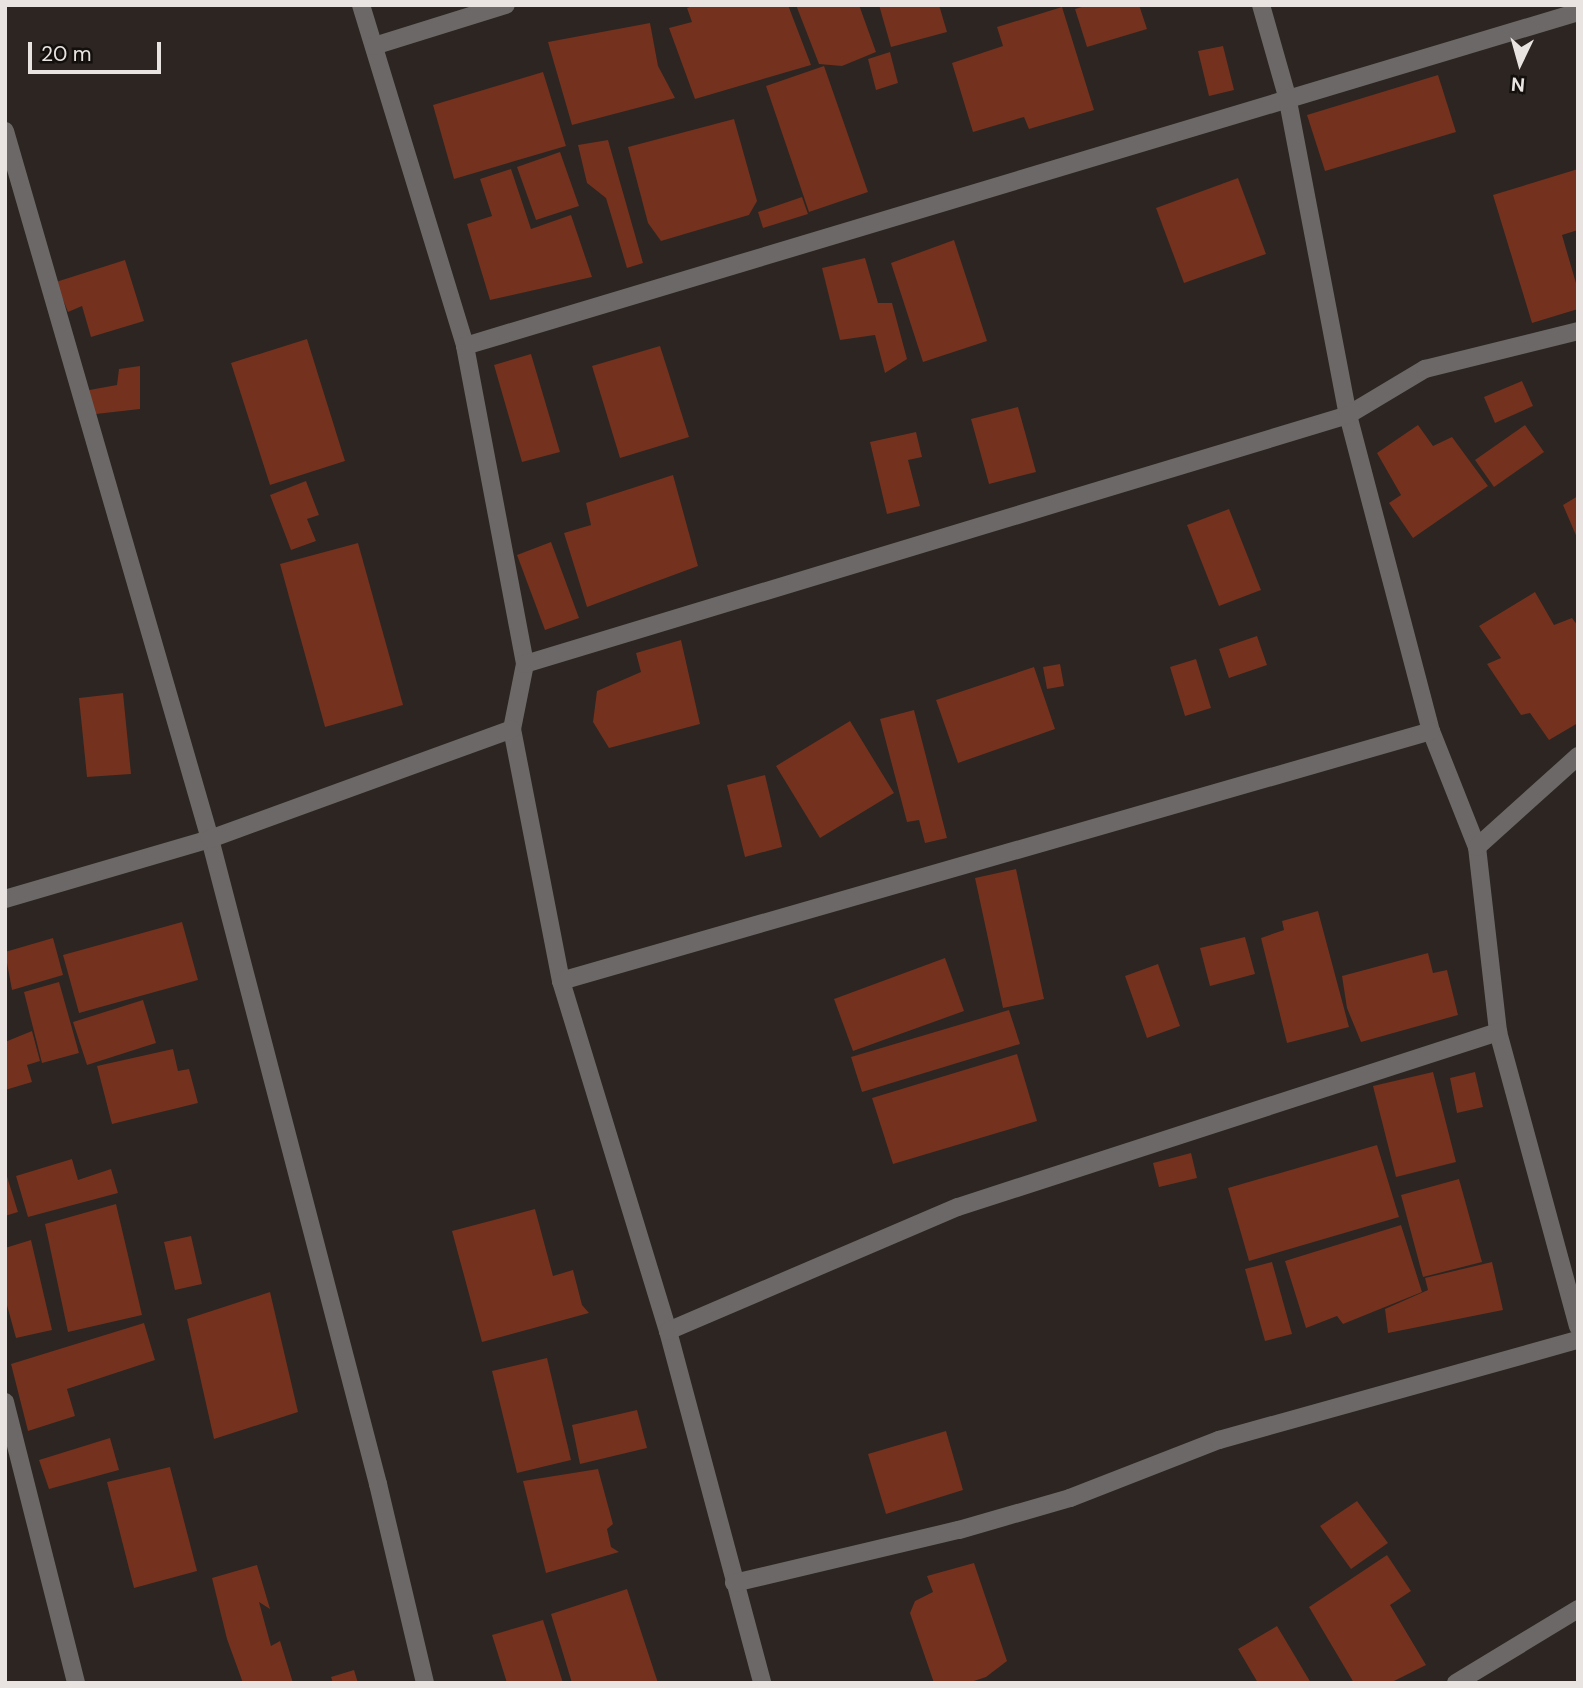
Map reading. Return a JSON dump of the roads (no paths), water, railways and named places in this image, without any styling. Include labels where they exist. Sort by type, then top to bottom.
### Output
[{"type":"street","points":[[361,5],[465,346],[525,664],[512,729],[561,981],[668,1331],[762,1683]]},
{"type":"street","points":[[374,46],[506,5]]},
{"type":"street","points":[[1261,5],[1287,96],[1348,415],[1431,731],[1477,847],[1498,1032],[1578,1326]]},
{"type":"street","points":[[465,346],[1287,96],[1578,12]]},
{"type":"street","points":[[5,131],[211,839],[379,1484],[425,1683]]},
{"type":"street","points":[[525,664],[1348,415],[1425,369],[1578,331]]},
{"type":"street","points":[[5,899],[211,839],[512,729]]},
{"type":"street","points":[[561,981],[1431,731]]},
{"type":"street","points":[[1477,847],[1578,755]]},
{"type":"street","points":[[668,1331],[958,1207],[1498,1032]]},
{"type":"street","points":[[734,1583],[959,1530],[1070,1498],[1219,1440],[1578,1340]]},
{"type":"street","points":[[5,1402],[76,1683]]},
{"type":"street","points":[[1455,1683],[1578,1609]]}]
